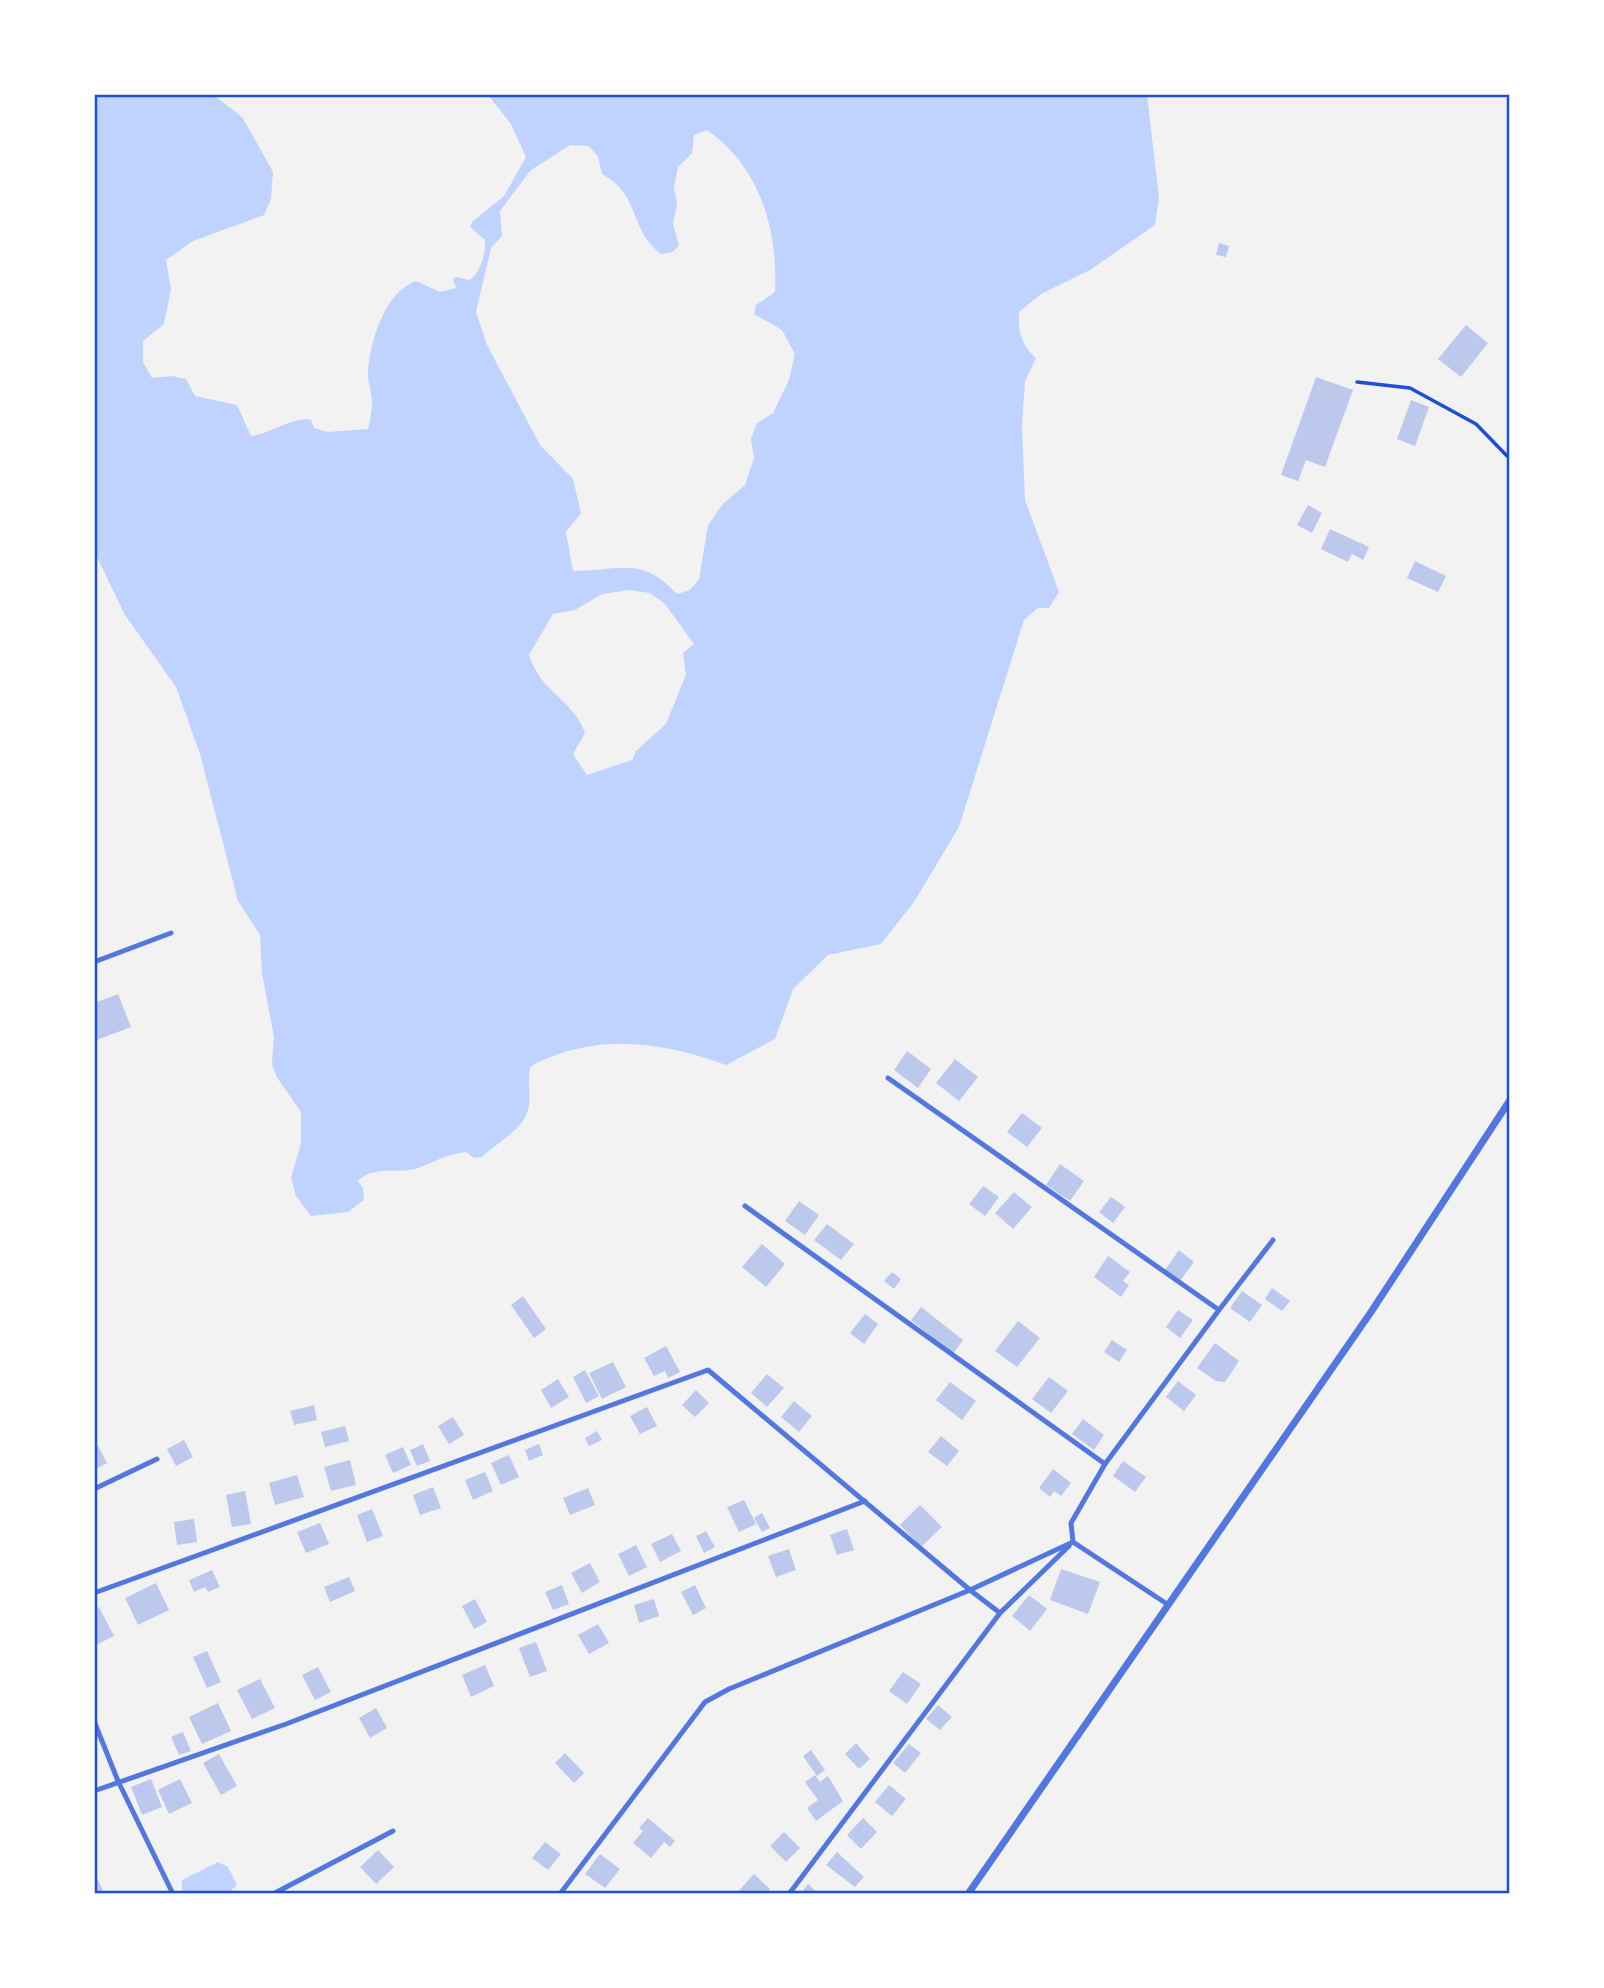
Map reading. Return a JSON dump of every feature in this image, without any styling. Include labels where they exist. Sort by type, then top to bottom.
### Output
[{"type":"street","points":[[968,1894],[1371,1312],[1510,1100]]},
{"type":"lane","points":[[94,962],[171,933]]},
{"type":"lane","points":[[888,1078],[1219,1310]]},
{"type":"lane","points":[[745,1206],[1105,1464]]},
{"type":"lane","points":[[1073,1542],[1071,1523],[1105,1464],[1273,1240]]},
{"type":"lane","points":[[94,1593],[708,1370],[1000,1613]]},
{"type":"lane","points":[[94,1489],[157,1459]]},
{"type":"lane","points":[[94,1791],[286,1724],[865,1501]]},
{"type":"lane","points":[[1073,1542],[1167,1604]]},
{"type":"lane","points":[[561,1894],[705,1702],[729,1689],[970,1590],[1073,1542]]},
{"type":"lane","points":[[789,1894],[1000,1613],[1073,1542]]},
{"type":"lane","points":[[94,1721],[118,1781],[173,1894]]},
{"type":"lane","points":[[273,1894],[393,1831]]},
{"type":"path","points":[[1357,382],[1410,388],[1476,424],[1510,459]]},
{"type":"water","points":[[95,94],[214,95],[243,118],[273,172],[271,199],[264,215],[193,241],[166,260],[171,289],[164,324],[143,341],[143,362],[152,378],[172,376],[186,379],[195,396],[237,405],[251,436],[305,419],[311,420],[314,428],[328,432],[368,429],[372,402],[368,378],[371,349],[387,307],[405,287],[416,281],[440,292],[456,288],[453,280],[456,277],[470,280],[474,276],[482,262],[485,240],[470,227],[472,222],[504,196],[526,157],[511,124],[488,95],[1147,95],[1159,198],[1155,225],[1090,270],[1041,294],[1019,312],[1021,338],[1036,358],[1025,381],[1022,426],[1025,500],[1059,592],[1049,608],[1038,608],[1024,620],[959,827],[914,902],[881,944],[828,955],[793,989],[775,1039],[726,1065],[677,1050],[628,1044],[603,1044],[555,1055],[531,1066],[529,1104],[525,1117],[482,1157],[474,1158],[466,1152],[410,1170],[372,1173],[358,1181],[363,1188],[364,1200],[348,1212],[311,1216],[296,1196],[291,1178],[301,1143],[301,1112],[276,1076],[272,1063],[274,1037],[262,973],[260,935],[238,901],[200,754],[176,687],[125,615],[95,553]],"holes":[[[707,130],[740,162],[762,201],[773,245],[775,292],[756,305],[754,314],[782,330],[795,354],[789,380],[773,413],[757,423],[751,439],[754,458],[745,485],[723,504],[708,525],[699,579],[690,590],[677,594],[652,574],[640,570],[617,568],[573,571],[566,532],[581,513],[573,479],[540,445],[487,345],[476,312],[491,248],[502,236],[500,211],[530,171],[570,145],[589,146],[598,157],[602,174],[615,183],[630,202],[643,234],[661,254],[673,252],[679,245],[673,224],[677,204],[674,187],[678,167],[692,153],[694,135]],[[629,590],[650,593],[665,604],[694,644],[683,653],[686,675],[666,724],[636,751],[632,760],[587,775],[573,754],[585,733],[580,721],[541,678],[529,655],[553,614],[575,610],[602,594]]]},
{"type":"water","points":[[218,1862],[228,1867],[237,1885],[228,1893],[182,1893],[182,1880]]},
{"type":"building","points":[[1219,243],[1229,246],[1226,257],[1216,255]]},
{"type":"building","points":[[1466,325],[1488,343],[1461,377],[1438,359]]},
{"type":"building","points":[[1316,377],[1353,390],[1325,467],[1306,460],[1298,481],[1281,475]]},
{"type":"building","points":[[1411,400],[1429,407],[1415,446],[1397,439]]},
{"type":"building","points":[[1308,505],[1322,513],[1312,533],[1297,525]]},
{"type":"building","points":[[1330,529],[1369,547],[1363,560],[1352,554],[1348,562],[1321,549]]},
{"type":"building","points":[[1415,561],[1446,576],[1438,592],[1407,578]]},
{"type":"building","points":[[118,994],[131,1027],[94,1041],[94,1003]]},
{"type":"building","points":[[907,1051],[931,1069],[918,1088],[894,1070]]},
{"type":"building","points":[[955,1059],[978,1077],[959,1101],[936,1083]]},
{"type":"building","points":[[1022,1113],[1042,1128],[1027,1147],[1007,1132]]},
{"type":"building","points":[[1060,1164],[1084,1181],[1070,1201],[1046,1185]]},
{"type":"building","points":[[983,1186],[999,1197],[985,1216],[969,1204]]},
{"type":"building","points":[[1014,1192],[1032,1207],[1013,1229],[995,1213]]},
{"type":"building","points":[[1111,1197],[1125,1207],[1113,1223],[1099,1212]]},
{"type":"building","points":[[799,1201],[819,1215],[805,1235],[785,1221]]},
{"type":"building","points":[[827,1224],[854,1244],[841,1260],[814,1240]]},
{"type":"building","points":[[762,1244],[785,1264],[766,1287],[742,1267]]},
{"type":"building","points":[[1179,1250],[1194,1262],[1180,1281],[1165,1270]]},
{"type":"building","points":[[1108,1256],[1130,1272],[1123,1281],[1129,1285],[1121,1297],[1094,1277]]},
{"type":"building","points":[[892,1272],[901,1279],[894,1289],[884,1281]]},
{"type":"building","points":[[1272,1288],[1290,1301],[1282,1311],[1265,1299]]},
{"type":"building","points":[[1242,1291],[1262,1305],[1250,1322],[1230,1308]]},
{"type":"building","points":[[523,1296],[546,1329],[534,1338],[511,1305]]},
{"type":"building","points":[[921,1307],[963,1340],[953,1354],[911,1320]]},
{"type":"building","points":[[1178,1310],[1193,1320],[1180,1338],[1166,1327]]},
{"type":"building","points":[[865,1314],[878,1324],[864,1344],[850,1333]]},
{"type":"building","points":[[1018,1321],[1040,1338],[1017,1367],[995,1351]]},
{"type":"building","points":[[1112,1340],[1127,1350],[1119,1362],[1104,1352]]},
{"type":"building","points":[[1215,1343],[1239,1361],[1225,1382],[1216,1381],[1197,1368]]},
{"type":"building","points":[[666,1346],[680,1372],[668,1378],[665,1371],[654,1376],[644,1358]]},
{"type":"building","points":[[613,1362],[626,1387],[602,1399],[589,1373]]},
{"type":"building","points":[[585,1370],[599,1396],[586,1403],[573,1377]]},
{"type":"building","points":[[767,1374],[784,1388],[767,1407],[751,1393]]},
{"type":"building","points":[[1049,1377],[1068,1391],[1051,1413],[1032,1399]]},
{"type":"building","points":[[558,1379],[569,1397],[551,1408],[541,1390]]},
{"type":"building","points":[[1178,1381],[1196,1395],[1184,1411],[1166,1397]]},
{"type":"building","points":[[950,1382],[976,1401],[962,1420],[936,1400]]},
{"type":"building","points":[[696,1390],[709,1403],[695,1417],[682,1405]]},
{"type":"building","points":[[794,1401],[812,1416],[799,1432],[781,1417]]},
{"type":"building","points":[[314,1405],[317,1420],[294,1425],[290,1411]]},
{"type":"building","points":[[647,1407],[657,1426],[640,1434],[630,1416]]},
{"type":"building","points":[[453,1417],[464,1435],[449,1444],[438,1426]]},
{"type":"building","points":[[1083,1419],[1104,1435],[1094,1450],[1072,1434]]},
{"type":"building","points":[[345,1426],[349,1441],[325,1447],[321,1432]]},
{"type":"building","points":[[597,1431],[602,1440],[589,1446],[585,1438]]},
{"type":"building","points":[[941,1436],[959,1451],[947,1466],[928,1452]]},
{"type":"building","points":[[184,1440],[193,1457],[176,1466],[167,1449]]},
{"type":"building","points":[[97,1444],[107,1463],[94,1470],[94,1445]]},
{"type":"building","points":[[423,1444],[430,1461],[417,1466],[410,1450]]},
{"type":"building","points":[[539,1444],[543,1455],[529,1461],[525,1450]]},
{"type":"building","points":[[403,1447],[411,1465],[393,1473],[385,1455]]},
{"type":"building","points":[[509,1455],[519,1477],[501,1485],[491,1463]]},
{"type":"building","points":[[350,1460],[356,1485],[331,1491],[324,1467]]},
{"type":"building","points":[[1123,1461],[1146,1477],[1135,1492],[1113,1476]]},
{"type":"building","points":[[1053,1469],[1071,1483],[1061,1496],[1054,1491],[1050,1497],[1039,1488]]},
{"type":"building","points":[[485,1472],[493,1491],[473,1500],[465,1480]]},
{"type":"building","points":[[297,1475],[304,1497],[275,1505],[269,1483]]},
{"type":"building","points":[[433,1487],[441,1508],[420,1515],[413,1495]]},
{"type":"building","points":[[588,1488],[595,1505],[570,1515],[563,1498]]},
{"type":"building","points":[[245,1491],[251,1524],[232,1527],[226,1495]]},
{"type":"building","points":[[744,1500],[756,1524],[739,1532],[727,1507]]},
{"type":"building","points":[[920,1505],[942,1527],[921,1547],[900,1525]]},
{"type":"building","points":[[372,1509],[383,1536],[367,1542],[357,1515]]},
{"type":"building","points":[[762,1513],[770,1528],[762,1532],[754,1518]]},
{"type":"building","points":[[194,1519],[197,1542],[177,1545],[174,1522]]},
{"type":"building","points":[[320,1523],[329,1544],[306,1553],[297,1532]]},
{"type":"building","points":[[847,1529],[854,1550],[837,1555],[830,1535]]},
{"type":"building","points":[[706,1531],[715,1547],[704,1553],[696,1536]]},
{"type":"building","points":[[672,1534],[681,1551],[660,1562],[651,1544]]},
{"type":"building","points":[[636,1545],[647,1567],[629,1576],[618,1554]]},
{"type":"building","points":[[789,1549],[796,1570],[776,1577],[768,1556]]},
{"type":"building","points":[[590,1563],[600,1582],[582,1593],[571,1573]]},
{"type":"building","points":[[1061,1569],[1100,1582],[1088,1614],[1050,1600]]},
{"type":"building","points":[[212,1570],[220,1587],[208,1592],[205,1587],[194,1592],[189,1580]]},
{"type":"building","points":[[349,1577],[355,1591],[330,1602],[324,1587]]},
{"type":"building","points":[[156,1583],[169,1610],[138,1625],[125,1598]]},
{"type":"building","points":[[562,1585],[569,1604],[553,1610],[545,1592]]},
{"type":"building","points":[[695,1585],[706,1608],[693,1615],[681,1592]]},
{"type":"building","points":[[1029,1595],[1047,1609],[1030,1631],[1012,1616]]},
{"type":"building","points":[[475,1599],[487,1622],[474,1629],[462,1606]]},
{"type":"building","points":[[654,1599],[659,1616],[639,1623],[634,1605]]},
{"type":"building","points":[[99,1607],[114,1636],[94,1646],[94,1609]]},
{"type":"building","points":[[598,1624],[609,1643],[589,1654],[578,1635]]},
{"type":"building","points":[[536,1642],[547,1671],[530,1677],[519,1648]]},
{"type":"building","points":[[207,1651],[221,1682],[207,1688],[193,1657]]},
{"type":"building","points":[[485,1665],[494,1686],[471,1697],[462,1675]]},
{"type":"building","points":[[318,1667],[331,1692],[315,1700],[302,1675]]},
{"type":"building","points":[[903,1672],[921,1684],[907,1704],[889,1691]]},
{"type":"building","points":[[260,1679],[275,1708],[252,1719],[237,1690]]},
{"type":"building","points":[[218,1703],[231,1731],[202,1744],[189,1717]]},
{"type":"building","points":[[938,1705],[952,1717],[940,1730],[926,1719]]},
{"type":"building","points":[[376,1708],[387,1728],[370,1738],[359,1718]]},
{"type":"building","points":[[183,1732],[191,1751],[179,1755],[171,1737]]},
{"type":"building","points":[[856,1743],[870,1759],[859,1769],[845,1754]]},
{"type":"building","points":[[909,1744],[921,1753],[905,1773],[893,1763]]},
{"type":"building","points":[[811,1750],[825,1770],[817,1776],[803,1756]]},
{"type":"building","points":[[565,1753],[584,1773],[574,1783],[555,1763]]},
{"type":"building","points":[[219,1754],[237,1786],[221,1795],[203,1763]]},
{"type":"building","points":[[815,1775],[820,1782],[828,1776],[843,1801],[816,1821],[807,1808],[818,1800],[805,1782]]},
{"type":"building","points":[[151,1779],[162,1807],[142,1815],[131,1787]]},
{"type":"building","points":[[180,1779],[192,1803],[169,1814],[158,1790]]},
{"type":"building","points":[[889,1785],[906,1799],[892,1816],[875,1802]]},
{"type":"building","points":[[648,1818],[675,1841],[670,1847],[664,1842],[651,1858],[633,1843],[643,1831],[639,1828]]},
{"type":"building","points":[[863,1818],[877,1832],[861,1849],[847,1835]]},
{"type":"building","points":[[784,1832],[800,1848],[786,1862],[770,1846]]},
{"type":"building","points":[[545,1842],[561,1854],[548,1870],[532,1858]]},
{"type":"building","points":[[378,1850],[394,1867],[376,1884],[360,1867]]},
{"type":"building","points":[[837,1852],[864,1877],[855,1887],[826,1865]]},
{"type":"building","points":[[600,1854],[620,1869],[605,1888],[585,1874]]},
{"type":"building","points":[[94,1872],[103,1890],[95,1894],[94,1894]]},
{"type":"building","points":[[754,1874],[770,1889],[765,1894],[736,1894]]},
{"type":"building","points":[[808,1884],[819,1894],[800,1894]]}]
